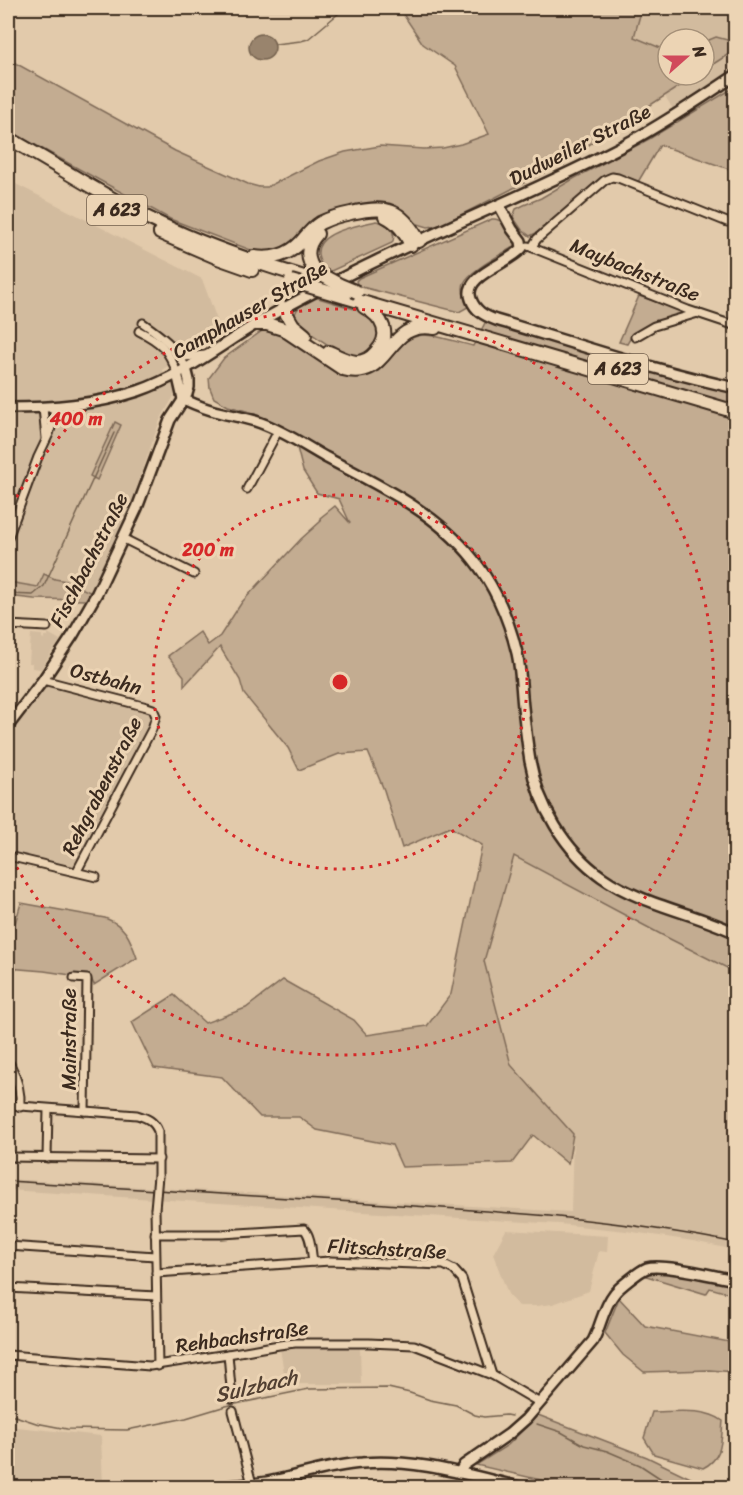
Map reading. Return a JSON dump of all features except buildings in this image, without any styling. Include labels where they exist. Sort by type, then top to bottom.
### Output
[{"type":"highway","name":"A 623","points":[[8,138],[148,218],[222,250],[465,333],[735,412]]},
{"type":"highway","name":"A 623","points":[[8,147],[144,225],[181,243],[230,262],[291,281],[356,294],[735,404]]},
{"type":"highway","points":[[222,250],[261,258],[274,257],[294,248],[323,222],[377,208],[390,210],[404,219],[412,227],[415,243]]},
{"type":"highway","points":[[283,329],[278,316],[280,310],[298,331],[328,351],[348,360],[362,361],[373,355],[384,340],[382,323],[356,294],[316,272],[308,257],[310,243],[326,227],[370,215],[386,216],[415,243]]},
{"type":"highway","points":[[256,324],[283,329]]},
{"type":"highway","name":"A 623","points":[[283,329],[343,369],[351,371],[373,366],[397,338],[410,330],[429,327],[465,333]]},
{"type":"street","name":"Dudweiler Straße","points":[[499,205],[638,137],[670,119],[735,75]]},
{"type":"street","points":[[735,222],[727,222],[612,177],[605,180],[537,239],[482,275],[471,285],[470,296],[472,303],[480,312],[496,320],[702,381],[735,388]]},
{"type":"street","name":"Camphauser Straße","points":[[8,408],[43,408],[86,403],[136,392],[186,368],[280,310],[343,277],[499,205]]},
{"type":"street","points":[[499,205],[512,229],[527,246]]},
{"type":"street","name":"Maybachstraße","points":[[527,246],[735,326]]},
{"type":"street","points":[[635,337],[654,326],[698,313]]},
{"type":"street","points":[[143,323],[163,336],[185,357],[208,355]]},
{"type":"street","points":[[139,331],[162,345],[171,358],[183,399],[207,409],[253,420],[278,430],[393,494],[425,514],[451,536],[474,560],[501,607],[518,655],[530,761],[541,798],[570,848],[604,879],[637,897],[735,933]]},
{"type":"street","points":[[176,350],[186,368]]},
{"type":"street","name":"Fischbachstraße","points":[[8,726],[73,635],[124,539],[170,420],[189,387],[186,368]]},
{"type":"street","points":[[8,538],[49,434],[54,418],[54,407]]},
{"type":"street","points":[[43,408],[46,438]]},
{"type":"street","points":[[247,489],[278,430]]},
{"type":"street","points":[[124,539],[194,573]]},
{"type":"street","points":[[8,625],[47,627]]},
{"type":"street","name":"Ostbahn","points":[[43,680],[147,707],[153,709],[156,716]]},
{"type":"street","name":"Rehgrabenstraße","points":[[77,871],[152,729],[156,716]]},
{"type":"street","name":"Rehgrabenstraße","points":[[8,856],[96,876]]},
{"type":"street","name":"Mainstraße","points":[[74,978],[87,979],[85,1111]]},
{"type":"street","points":[[8,1063],[16,1079],[21,1100],[20,1107]]},
{"type":"street","points":[[8,1106],[137,1115],[151,1120],[156,1126],[159,1159],[155,1209],[158,1366]]},
{"type":"street","points":[[47,1158],[48,1109]]},
{"type":"street","points":[[8,1157],[159,1159]]},
{"type":"street","name":"Flitschstraße","points":[[155,1234],[222,1234],[304,1229],[309,1237],[313,1262]]},
{"type":"street","points":[[8,1246],[155,1256]]},
{"type":"street","name":"Flitschstraße","points":[[156,1273],[347,1261],[444,1265],[454,1270],[462,1279],[492,1375]]},
{"type":"street","points":[[459,1473],[464,1466],[526,1419],[593,1341],[614,1293],[628,1281],[647,1268],[665,1267],[735,1280]]},
{"type":"street","points":[[8,1288],[156,1296]]},
{"type":"street","name":"Rehbachstraße","points":[[8,1355],[158,1366],[295,1343],[408,1344],[492,1375],[540,1403]]},
{"type":"street","points":[[228,1354],[232,1398]]},
{"type":"street","points":[[233,1411],[252,1484]]},
{"type":"street","points":[[195,1488],[241,1487],[341,1465],[395,1462],[415,1464],[524,1488]]},
{"type":"shaded area","points":[[399,8],[642,8],[634,37],[656,46],[656,87],[678,87],[553,168],[441,225],[428,227],[418,224],[393,206],[381,203],[352,207],[299,237],[278,252],[261,254],[170,219],[8,130],[8,59],[175,151],[259,187],[267,187],[319,161],[345,152],[380,146],[443,148],[489,134],[455,66],[423,44]]},
{"type":"shaded area","points":[[634,8],[735,8],[735,87],[680,121],[660,87],[716,87],[716,27],[656,27],[656,80],[632,36]]},
{"type":"shaded area","points":[[262,34],[271,38],[275,47],[271,56],[262,60],[253,56],[249,47],[253,38]]},
{"type":"shaded area","points":[[716,37],[735,42],[735,50],[716,62]]},
{"type":"shaded area","points":[[735,87],[735,190],[730,187],[729,169],[660,145],[638,182],[615,173],[608,174],[530,236],[522,230],[513,217],[516,209],[541,198],[649,139]]},
{"type":"shaded area","points":[[8,180],[202,279],[217,320],[206,340],[162,370],[177,391],[160,420],[132,501],[90,592],[44,574],[39,587],[8,582]]},
{"type":"shaded area","points":[[492,219],[497,219],[504,224],[517,243],[467,278],[463,289],[468,307],[459,312],[358,286],[356,281],[359,278]]},
{"type":"shaded area","points":[[376,221],[390,228],[394,235],[392,243],[331,271],[323,267],[318,250],[328,236]]},
{"type":"shaded area","points":[[639,296],[682,311],[680,315],[657,321],[636,332],[627,344],[619,342]]},
{"type":"shaded area","points":[[315,297],[368,313],[374,319],[380,335],[369,353],[357,358],[348,355],[295,322],[297,310]]},
{"type":"shaded area","points":[[486,321],[735,393],[735,972],[514,856],[484,961],[511,1065],[573,1134],[568,1164],[533,1135],[512,1163],[402,1167],[392,1145],[317,1130],[299,1117],[260,1117],[222,1077],[154,1068],[132,1022],[174,995],[205,1023],[246,1008],[283,980],[354,1020],[367,1035],[427,1026],[451,994],[482,845],[450,827],[402,848],[384,790],[368,752],[339,754],[299,770],[288,748],[244,694],[240,680],[220,647],[184,686],[184,676],[168,656],[200,632],[208,645],[220,636],[242,602],[321,521],[320,518],[335,506],[350,523],[339,499],[317,493],[303,471],[293,432],[250,412],[228,406],[214,398],[209,378],[224,358],[262,331],[274,329],[340,373],[357,377],[369,376],[379,371],[409,339],[422,335],[441,337],[473,346]]},
{"type":"shaded area","points":[[115,422],[121,425],[97,480],[90,476]]},
{"type":"shaded area","points":[[44,574],[90,592],[86,600],[8,596],[8,582],[38,587]]},
{"type":"shaded area","points":[[48,633],[60,640],[41,669],[32,668],[32,663],[29,663],[31,634],[42,635],[44,639]]},
{"type":"shaded area","points":[[46,684],[152,714],[146,731],[70,873],[8,858],[8,737]]},
{"type":"shaded area","points":[[514,856],[735,973],[735,1250],[626,1231],[559,1224],[8,1190],[8,1179],[571,1212],[573,1134],[511,1065],[484,961]]},
{"type":"shaded area","points":[[21,903],[112,921],[123,929],[137,958],[94,985],[91,978],[8,968],[8,936],[11,937]]},
{"type":"shaded area","points":[[506,1230],[608,1236],[607,1252],[599,1251],[589,1291],[553,1304],[519,1306],[508,1294],[493,1254]]},
{"type":"shaded area","points":[[666,1270],[735,1283],[735,1295],[710,1288],[706,1294],[643,1275],[649,1271]]},
{"type":"shaded area","points":[[619,1298],[645,1326],[735,1343],[735,1372],[709,1370],[644,1372],[623,1355],[605,1333]]},
{"type":"shaded area","points":[[360,1347],[361,1384],[286,1384],[280,1349]]},
{"type":"shaded area","points":[[652,1412],[698,1412],[723,1421],[718,1454],[710,1464],[703,1468],[654,1454],[644,1438]]},
{"type":"shaded area","points":[[538,1415],[647,1457],[709,1487],[571,1487],[476,1465],[508,1445]]},
{"type":"shaded area","points":[[8,1426],[101,1436],[103,1486],[8,1483]]},
{"type":"waterway","points":[[275,44],[308,39],[345,8]]},
{"type":"waterway","points":[[8,594],[33,595],[44,586],[114,433]]},
{"type":"waterway","name":"Sulzbach","points":[[8,1416],[67,1429],[127,1430],[309,1389],[388,1388],[456,1405],[475,1415],[511,1416]]},
{"type":"waterway","name":"Sulzbach","points":[[537,1424],[561,1432],[584,1445],[607,1451],[640,1465],[675,1488]]},
{"type":"railway","points":[[8,1181],[508,1213],[645,1227],[736,1243]]}]
